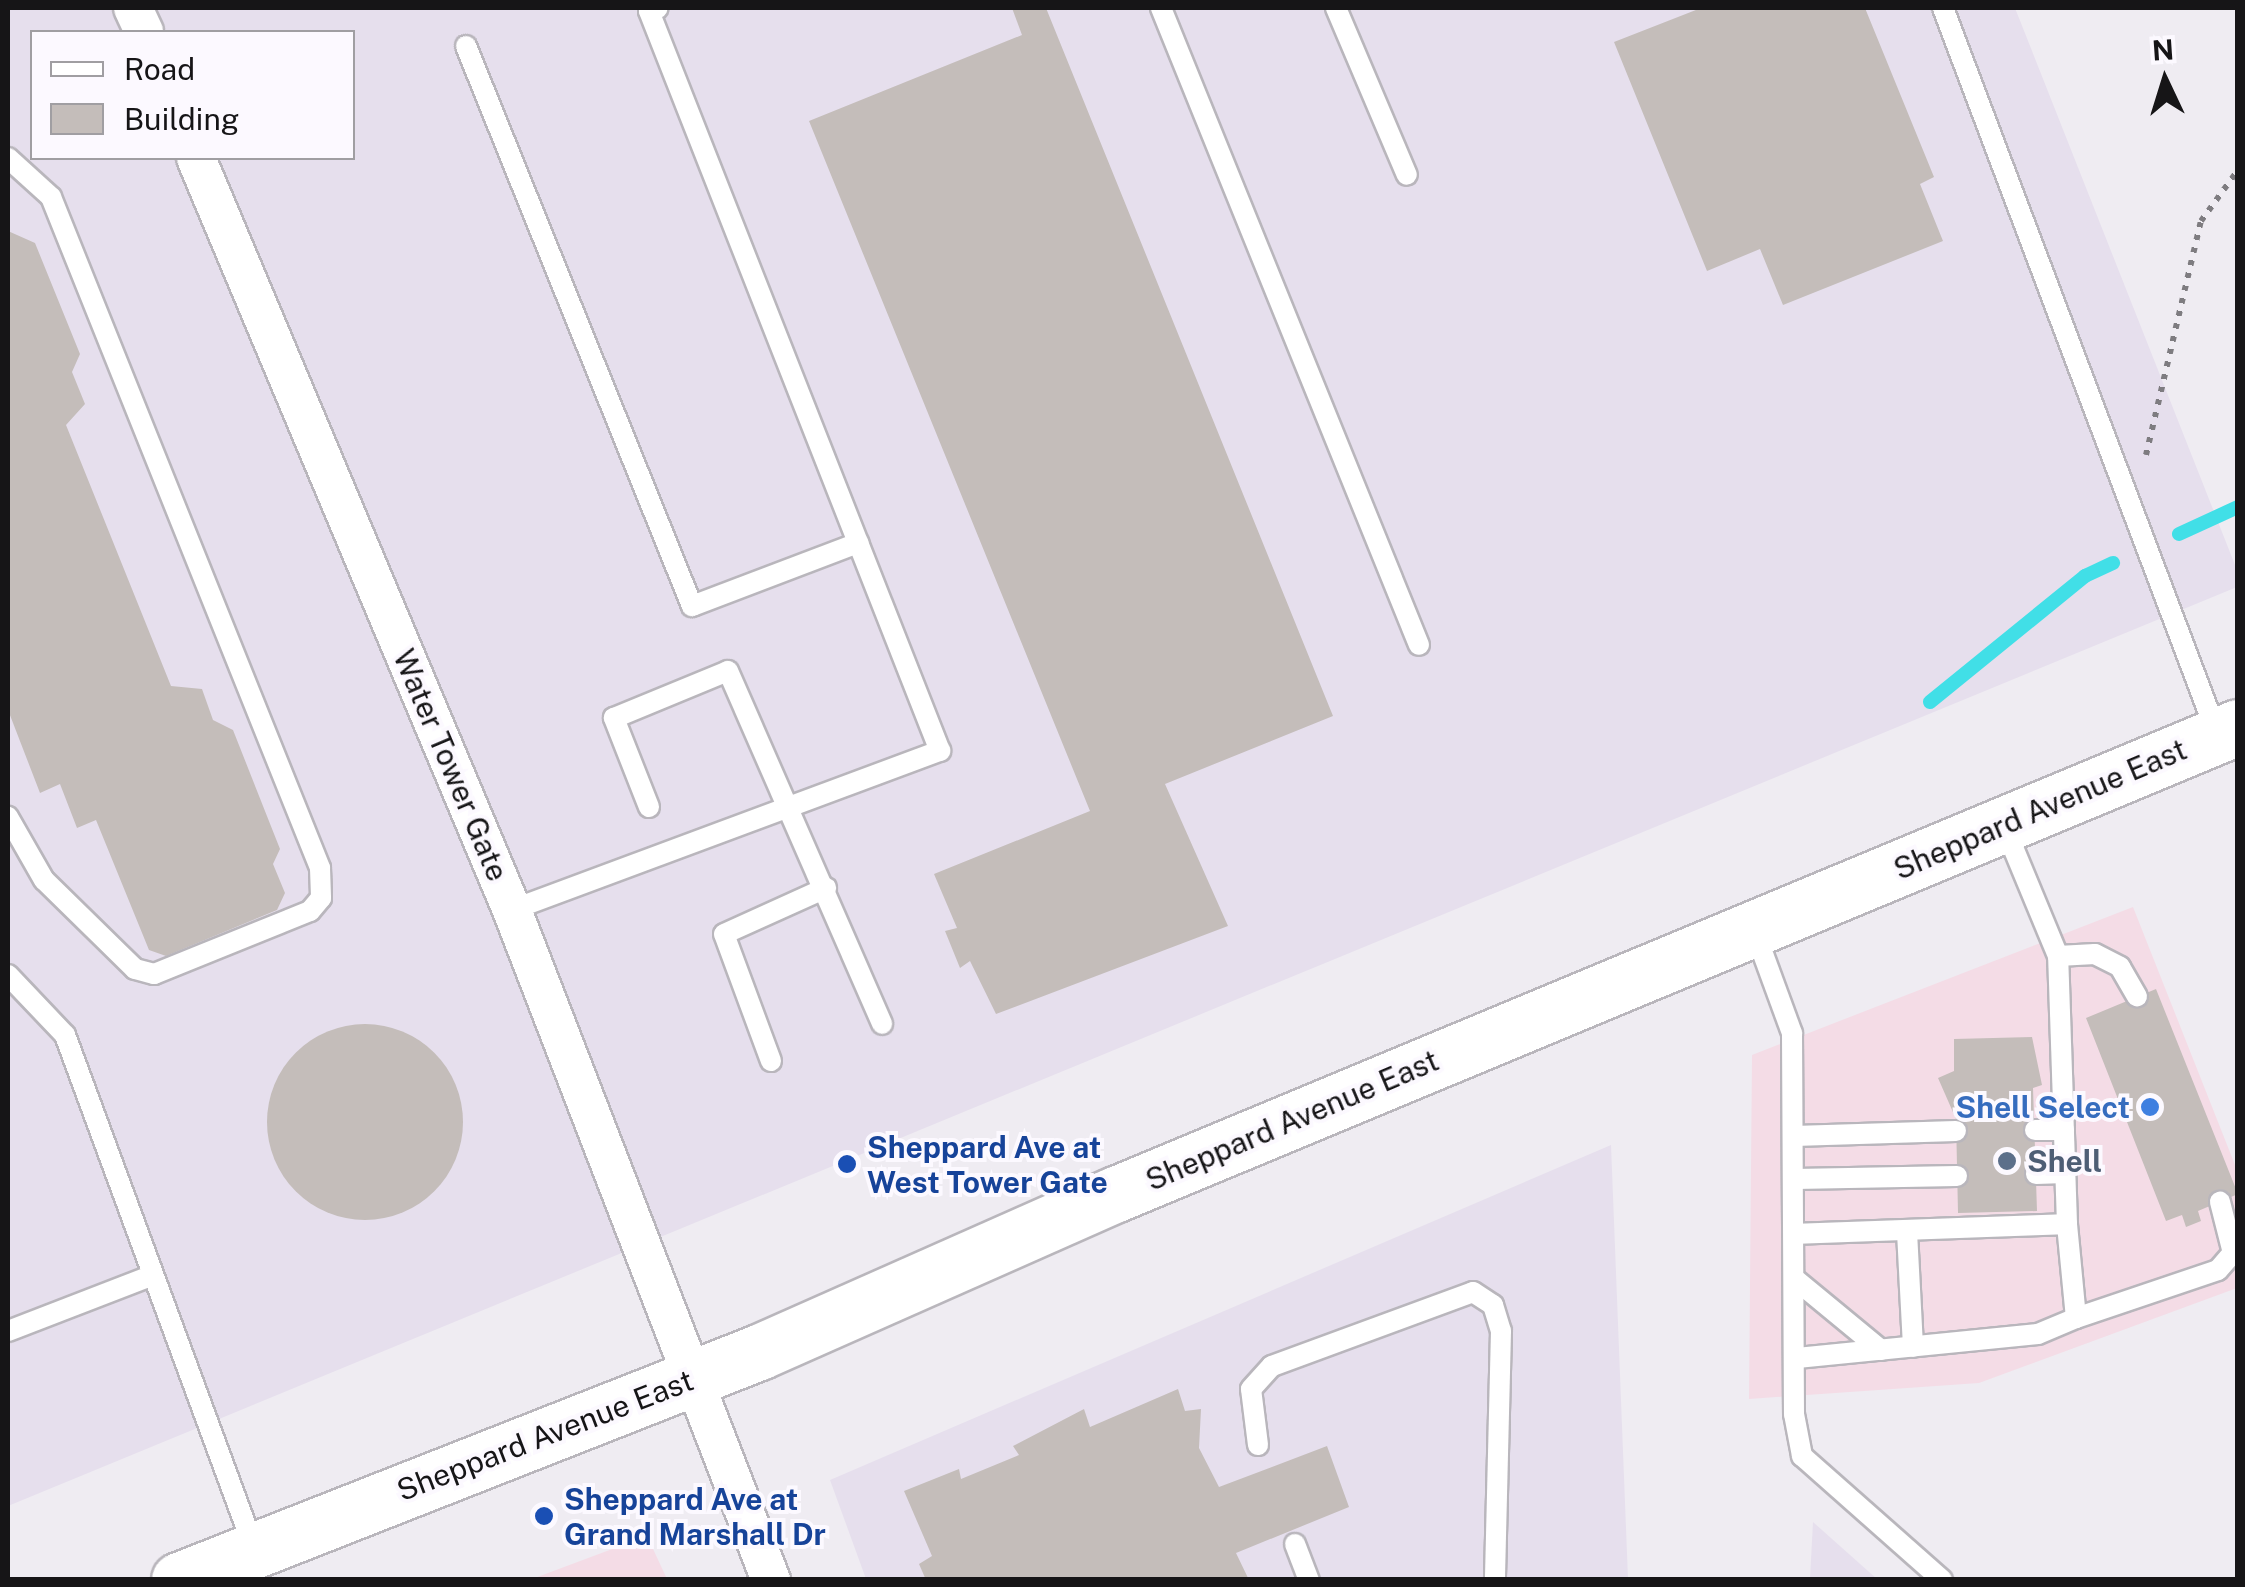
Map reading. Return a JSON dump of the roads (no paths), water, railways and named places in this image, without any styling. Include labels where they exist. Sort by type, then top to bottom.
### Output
[{"type":"main road","name":"Sheppard Avenue East","points":[[179,1580],[691,1378],[1753,927],[2227,732]]},
{"type":"street","name":"Water Tower Gate","points":[[197,160],[512,910],[771,1580]]},
{"type":"lane","points":[[512,910],[792,812],[940,751],[649,11],[658,8]]},
{"type":"lane","points":[[1161,8],[1419,644]]},
{"type":"lane","points":[[1336,8],[1407,174]]},
{"type":"lane","points":[[1942,8],[2121,484],[2227,732]]},
{"type":"lane","points":[[466,46],[692,606],[858,543]]},
{"type":"lane","points":[[8,158],[50,197],[320,868],[321,898],[310,912],[154,974],[135,969],[44,880],[8,817]]},
{"type":"lane","points":[[649,806],[614,718],[728,671],[826,888],[882,1024]]},
{"type":"lane","points":[[2004,826],[2058,956],[2067,1224],[2076,1318]]},
{"type":"lane","points":[[771,1061],[724,934],[826,888]]},
{"type":"lane","points":[[1753,927],[1792,1033],[1802,1456],[1942,1580]]},
{"type":"lane","points":[[2058,956],[2095,954],[2120,967],[2136,997]]},
{"type":"lane","points":[[8,975],[65,1034],[255,1550]]},
{"type":"lane","points":[[2035,1130],[2064,1130]]},
{"type":"lane","points":[[1794,1136],[1956,1131]]},
{"type":"lane","points":[[2036,1174],[2065,1173]]},
{"type":"lane","points":[[1794,1179],[1957,1176]]},
{"type":"lane","points":[[1797,1358],[2038,1334],[2218,1270],[2233,1253],[2220,1202]]},
{"type":"lane","points":[[1795,1234],[2067,1224]]},
{"type":"lane","points":[[1907,1232],[1913,1347]]},
{"type":"lane","points":[[8,1331],[153,1276]]},
{"type":"lane","points":[[1796,1280],[1881,1350]]},
{"type":"lane","points":[[1258,1445],[1251,1389],[1272,1366],[1472,1292],[1493,1305],[1501,1331],[1495,1580]]},
{"type":"lane","points":[[1295,1544],[1309,1580]]},
{"type":"waterway","points":[[2179,534],[2238,507]]},
{"type":"waterway","points":[[1930,702],[2085,576],[2113,563]]},
{"type":"place","name":"Shell Select","points":[[2150,1107]]},
{"type":"place","name":"Shell","points":[[2007,1161]]},
{"type":"place","name":"Sheppard Ave at West Tower Gate","points":[[847,1164]]},
{"type":"place","name":"Sheppard Ave at Grand Marshall Dr","points":[[544,1516]]}]
